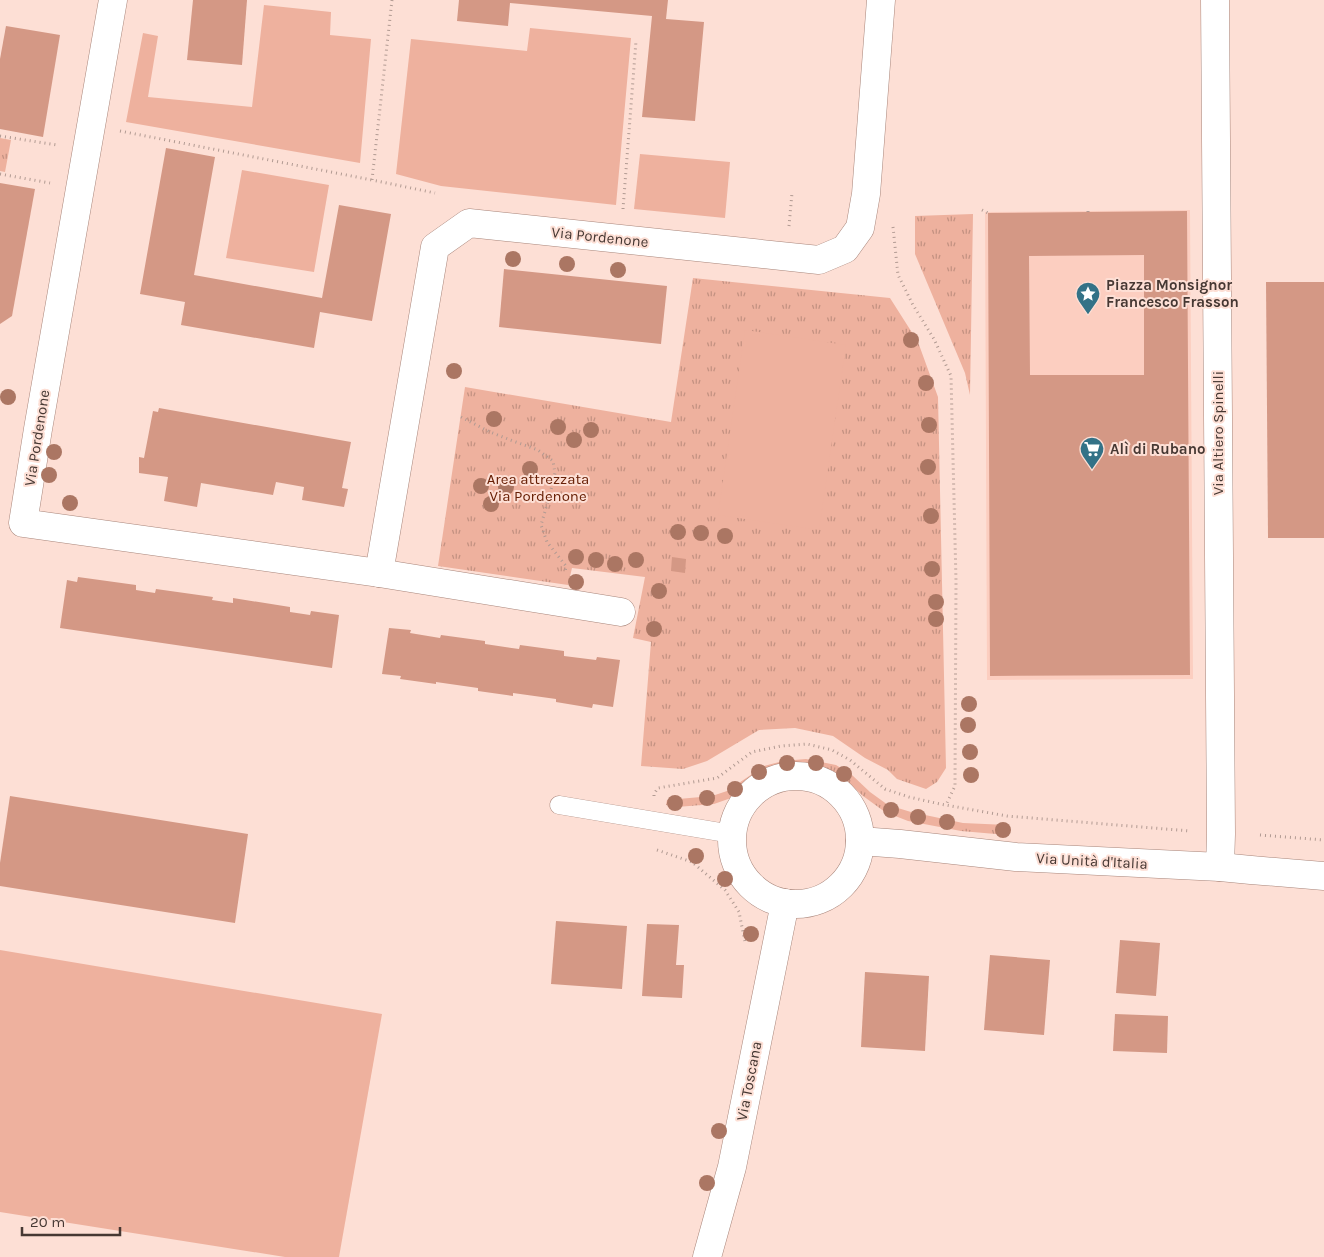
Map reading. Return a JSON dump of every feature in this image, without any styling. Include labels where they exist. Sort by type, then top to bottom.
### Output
[{"type":"street","name":"Via Pordenone","points":[[114,0],[23,522],[379,573],[622,612]]},
{"type":"street","name":"Via Pordenone","points":[[379,573],[435,247],[469,224],[820,260],[845,249],[860,228],[866,194],[881,0]]},
{"type":"street","name":"Via Altiero Spinelli","points":[[1215,0],[1220,867]]},
{"type":"street","points":[[788,776],[810,777],[830,785],[846,800],[857,819],[860,841],[857,859],[850,876],[837,889],[822,899],[804,904],[785,903],[770,899],[745,879],[737,865],[733,850],[732,834],[738,813],[750,795],[768,782],[788,776]]},
{"type":"street","name":"Via Unità d'Italia","points":[[860,841],[1016,857],[1220,867],[1324,876]]},
{"type":"street","name":"Via Toscana","points":[[707,1257],[732,1167],[785,903]]},
{"type":"lane","points":[[559,805],[732,834]]},
{"type":"path","points":[[372,180],[392,0]]},
{"type":"path","points":[[623,214],[636,41]]},
{"type":"path","points":[[111,130],[435,193]]},
{"type":"path","points":[[0,136],[63,146]]},
{"type":"path","points":[[0,174],[56,184]]},
{"type":"path","points":[[789,226],[792,193]]},
{"type":"path","points":[[982,210],[988,213]]},
{"type":"path","points":[[892,220],[898,275],[913,305],[934,339],[951,376],[956,581],[955,786],[946,806]]},
{"type":"path","points":[[461,417],[490,432],[538,450],[552,461],[555,472],[550,498],[541,526],[547,542],[566,566],[564,576]]},
{"type":"path","points":[[654,799],[654,794],[658,788],[717,778],[752,752],[770,747],[807,744],[832,750],[850,760],[885,788],[909,797],[946,806],[1007,816],[1191,831]]},
{"type":"path","points":[[1260,835],[1324,840]]},
{"type":"path","points":[[656,849],[692,862],[725,890],[739,912],[746,944]]},
{"type":"shaded area","points":[[1190,210],[1193,679],[987,680],[985,212]]},
{"type":"green space","points":[[264,5],[331,12],[330,35],[371,39],[360,163],[126,122],[143,33],[158,36],[148,97],[252,107]]},
{"type":"green space","points":[[530,28],[631,38],[616,205],[441,186],[396,174],[411,39],[527,51]]},
{"type":"green space","points":[[0,138],[11,140],[5,172],[0,171]]},
{"type":"green space","points":[[640,154],[730,162],[725,218],[634,209]]},
{"type":"green space","points":[[242,170],[329,185],[314,272],[226,258]]},
{"type":"green space","points":[[973,214],[970,395],[965,373],[915,254],[915,216]]},
{"type":"green space","name":"Area attrezzata Via Pordenone","points":[[693,278],[890,298],[918,342],[938,397],[946,768],[937,782],[926,789],[897,779],[888,770],[865,758],[833,736],[795,728],[759,730],[707,761],[683,769],[641,766],[651,642],[633,638],[645,577],[572,568],[568,585],[438,566],[465,387],[671,422]]},
{"type":"green space","points":[[745,330],[846,345],[819,530],[718,515]]},
{"type":"green space","points":[[806,759],[836,765],[852,775],[870,792],[888,805],[963,823],[1007,825],[1007,835],[961,831],[908,821],[885,812],[863,796],[847,781],[832,773],[806,767],[783,768],[766,773],[731,798],[714,804],[677,807],[666,805],[667,800],[712,796],[727,791],[764,766],[783,761]]},
{"type":"green space","points":[[0,950],[382,1014],[339,1257],[285,1257],[0,1212]]},
{"type":"building","points":[[193,0],[247,0],[242,65],[187,60]]},
{"type":"building","points":[[459,0],[668,0],[666,19],[704,22],[695,121],[642,117],[652,16],[510,3],[508,26],[457,21]]},
{"type":"building","points":[[6,26],[60,35],[43,137],[0,129],[0,59]]},
{"type":"building","points":[[166,148],[215,157],[194,275],[322,298],[339,205],[391,214],[372,321],[320,312],[314,348],[181,325],[185,302],[140,294]]},
{"type":"building","points":[[0,183],[35,189],[12,316],[0,324]]},
{"type":"building","points":[[1187,211],[1190,675],[990,676],[988,213]],"holes":[[[1144,255],[1144,375],[1030,375],[1029,256]]]},
{"type":"building","points":[[504,269],[667,286],[661,344],[499,327]]},
{"type":"building","points":[[1266,282],[1324,282],[1324,538],[1268,538]]},
{"type":"building","points":[[159,408],[351,442],[342,488],[348,489],[344,507],[302,500],[304,487],[276,482],[273,495],[201,483],[197,507],[164,501],[168,477],[139,473],[139,457],[144,458],[153,411],[158,412]]},
{"type":"building","points":[[672,557],[686,559],[685,573],[671,571]]},
{"type":"building","points":[[78,577],[136,585],[136,590],[155,593],[156,589],[213,597],[212,600],[233,603],[233,598],[290,607],[290,612],[310,615],[311,611],[339,615],[332,668],[60,628],[67,580],[77,582]]},
{"type":"building","points":[[389,628],[411,630],[410,633],[440,638],[441,635],[485,641],[485,644],[519,649],[520,645],[564,651],[564,656],[596,660],[597,657],[620,660],[613,707],[593,704],[592,708],[556,702],[556,699],[513,693],[513,696],[478,691],[478,688],[400,679],[401,676],[382,674]]},
{"type":"building","points":[[10,796],[248,834],[235,923],[0,886],[0,863]]},
{"type":"building","points":[[556,921],[627,926],[622,989],[551,984]]},
{"type":"building","points":[[647,924],[679,925],[676,965],[684,965],[682,998],[642,996]]},
{"type":"building","points":[[1120,940],[1160,943],[1156,996],[1116,993]]},
{"type":"building","points":[[990,955],[1050,960],[1044,1035],[984,1030]]},
{"type":"building","points":[[865,972],[929,976],[925,1051],[861,1047]]},
{"type":"building","points":[[1115,1014],[1168,1016],[1167,1053],[1113,1051]]},
{"type":"place","name":"Piazza Monsignor Francesco Frasson","points":[[1088,315]]},
{"type":"place","name":"Alì di Rubano","points":[[1092,470]]}]
